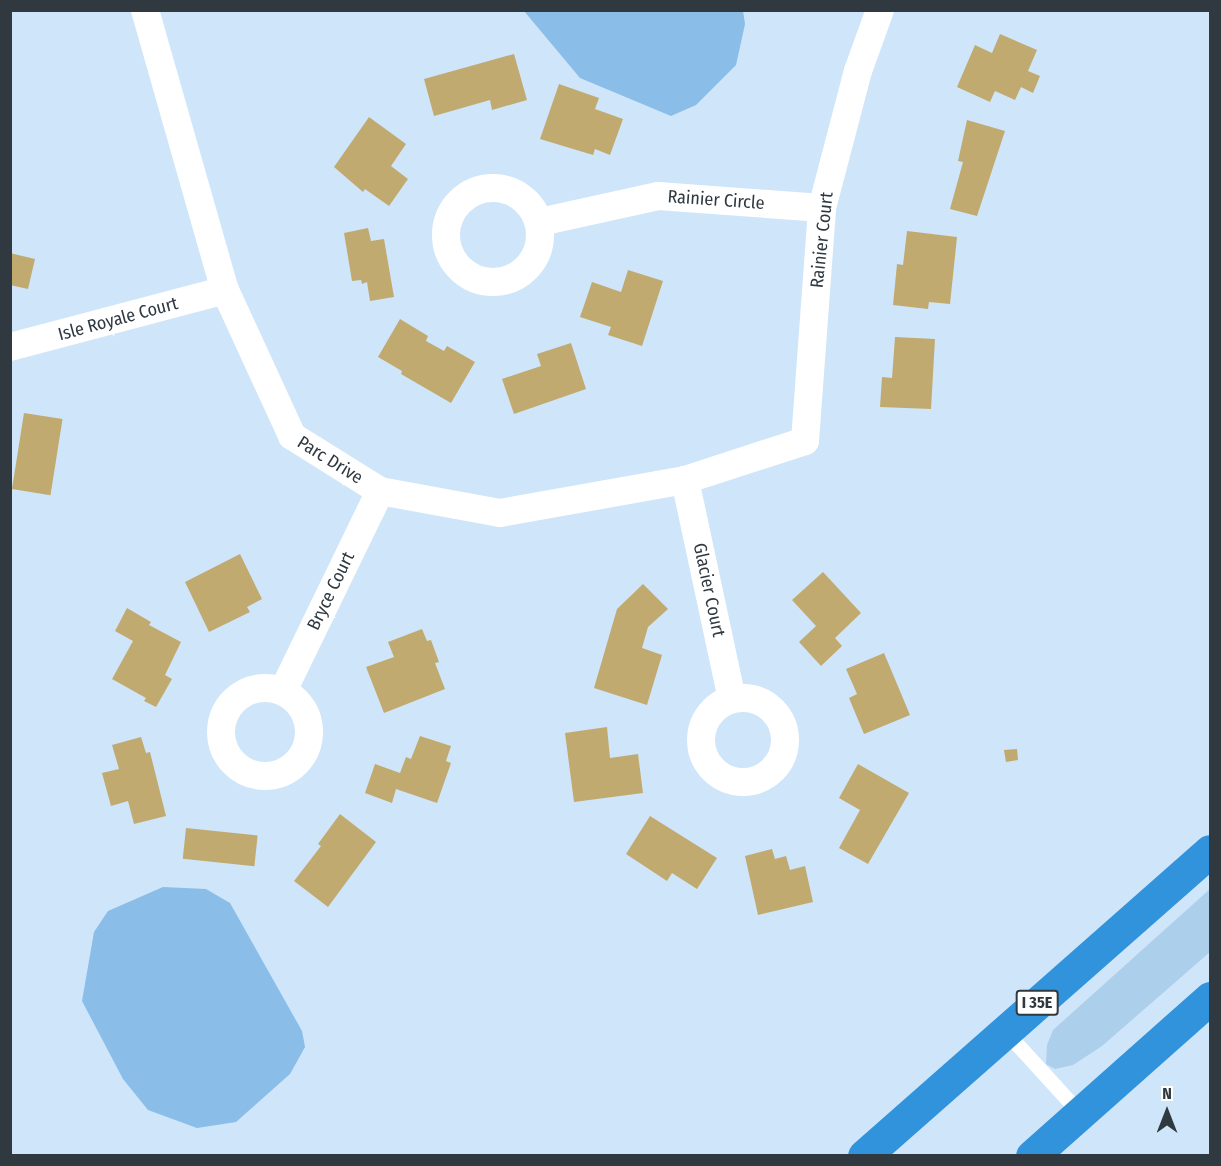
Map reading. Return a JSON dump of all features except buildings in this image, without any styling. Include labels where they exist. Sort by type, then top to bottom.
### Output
[{"type":"highway","name":"I 35E","points":[[864,1155],[1210,851]]},
{"type":"highway","points":[[1032,1155],[1210,998]]},
{"type":"street","name":"Parc Drive","points":[[145,10],[225,290],[292,436],[380,491],[500,513],[685,480],[806,441]]},
{"type":"street","name":"Rainier Court","points":[[806,441],[822,208],[858,71],[880,10]]},
{"type":"street","name":"Rainier Circle","points":[[540,222],[658,196],[822,208]]},
{"type":"street","name":"Isle Royale Court","points":[[10,347],[225,290]]},
{"type":"street","name":"Glacier Court","points":[[685,480],[732,699]]},
{"type":"street","name":"Bryce Court","points":[[283,691],[380,491]]},
{"type":"lane","points":[[1005,1031],[1080,1113]]},
{"type":"shaded area","points":[[524,11],[743,11],[745,24],[736,65],[696,105],[671,116],[580,78]]},
{"type":"shaded area","points":[[163,887],[206,889],[230,903],[302,1031],[305,1047],[290,1074],[236,1122],[197,1128],[148,1110],[123,1079],[82,1001],[94,932],[108,911]]},
{"type":"shaded area","points":[[1210,889],[1210,952],[1102,1046],[1073,1065],[1055,1069],[1046,1064],[1047,1045],[1053,1030]]}]
